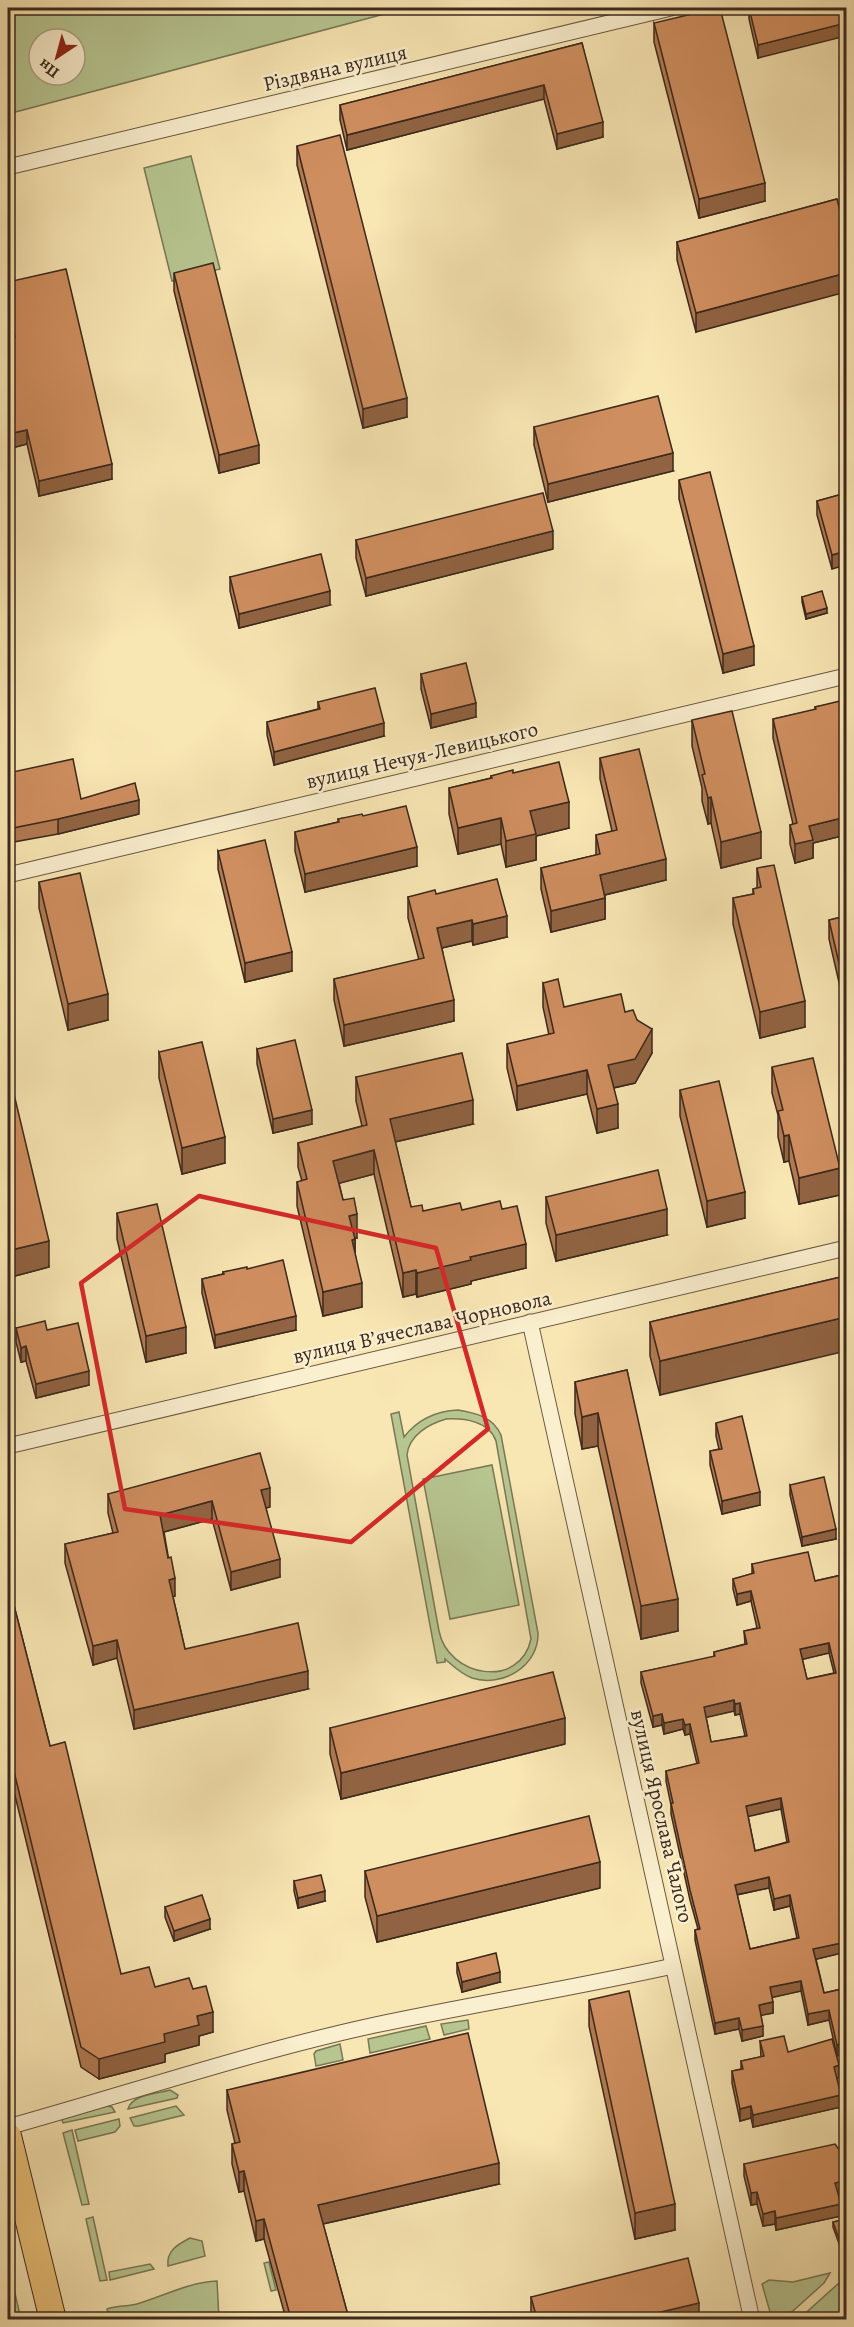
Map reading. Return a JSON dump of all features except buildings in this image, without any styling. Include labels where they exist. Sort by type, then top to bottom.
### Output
[{"type":"main road","points":[[8,2136],[53,2319]]},
{"type":"street","name":"Різдвяна вулиця","points":[[8,167],[671,8]]},
{"type":"street","name":"вулиця Нечуя-Левицького","points":[[8,875],[846,676]]},
{"type":"street","name":"вулиця Вʼячеслава Чорновола","points":[[8,1446],[846,1248]]},
{"type":"street","name":"вулиця Ярослава Чалого","points":[[530,1322],[752,2319]]},
{"type":"street","points":[[8,2127],[118,2094],[374,2025],[562,1990],[674,1966]]},
{"type":"highlighted area","points":[[199,1196],[436,1248],[488,1429],[351,1542],[125,1509],[81,1283]]},
{"type":"green space","points":[[8,8],[407,8],[8,114]]},
{"type":"green space","points":[[191,156],[220,269],[172,281],[144,168]]},
{"type":"green space","points":[[458,1410],[477,1414],[489,1420],[501,1435],[538,1633],[537,1645],[525,1664],[517,1672],[495,1680],[472,1678],[445,1659],[445,1662],[437,1663],[391,1414],[399,1412],[404,1437],[421,1421],[435,1414]],"holes":[[[468,1420],[482,1425],[493,1434],[496,1441],[531,1639],[524,1655],[513,1666],[499,1671],[484,1671],[469,1667],[456,1659],[445,1647],[439,1631],[407,1455],[412,1442],[421,1431],[440,1421]]]},
{"type":"green space","points":[[492,1465],[519,1605],[450,1619],[423,1479]]},
{"type":"green space","points":[[468,2020],[469,2029],[444,2035],[441,2024]]},
{"type":"green space","points":[[426,2026],[430,2039],[370,2053],[368,2039]]},
{"type":"green space","points":[[340,2044],[343,2060],[316,2066],[314,2054],[316,2051]]},
{"type":"green space","points":[[170,2090],[178,2095],[177,2098],[128,2109],[134,2100],[140,2097]]},
{"type":"green space","points":[[107,2106],[112,2107],[115,2112],[63,2123],[61,2117]]},
{"type":"green space","points":[[176,2106],[184,2115],[139,2126],[134,2126],[130,2118]]},
{"type":"green space","points":[[119,2119],[120,2126],[115,2132],[78,2141],[75,2130]]},
{"type":"green space","points":[[72,2130],[89,2204],[82,2205],[63,2133]]},
{"type":"green space","points":[[93,2217],[107,2280],[100,2281],[86,2219]]},
{"type":"green space","points":[[190,2238],[202,2241],[205,2256],[168,2266],[171,2252]]},
{"type":"green space","points":[[269,2262],[276,2290],[271,2291],[264,2263]]},
{"type":"green space","points":[[8,2264],[21,2319],[8,2319]]},
{"type":"green space","points":[[150,2264],[154,2269],[110,2280],[109,2272]]},
{"type":"green space","points":[[830,2273],[824,2283],[784,2319],[772,2319],[762,2284],[769,2280],[793,2282]]},
{"type":"green space","points":[[217,2281],[219,2319],[110,2319],[107,2309],[136,2304],[188,2286]]},
{"type":"green space","points":[[840,2282],[846,2283],[846,2319],[799,2319]]}]
